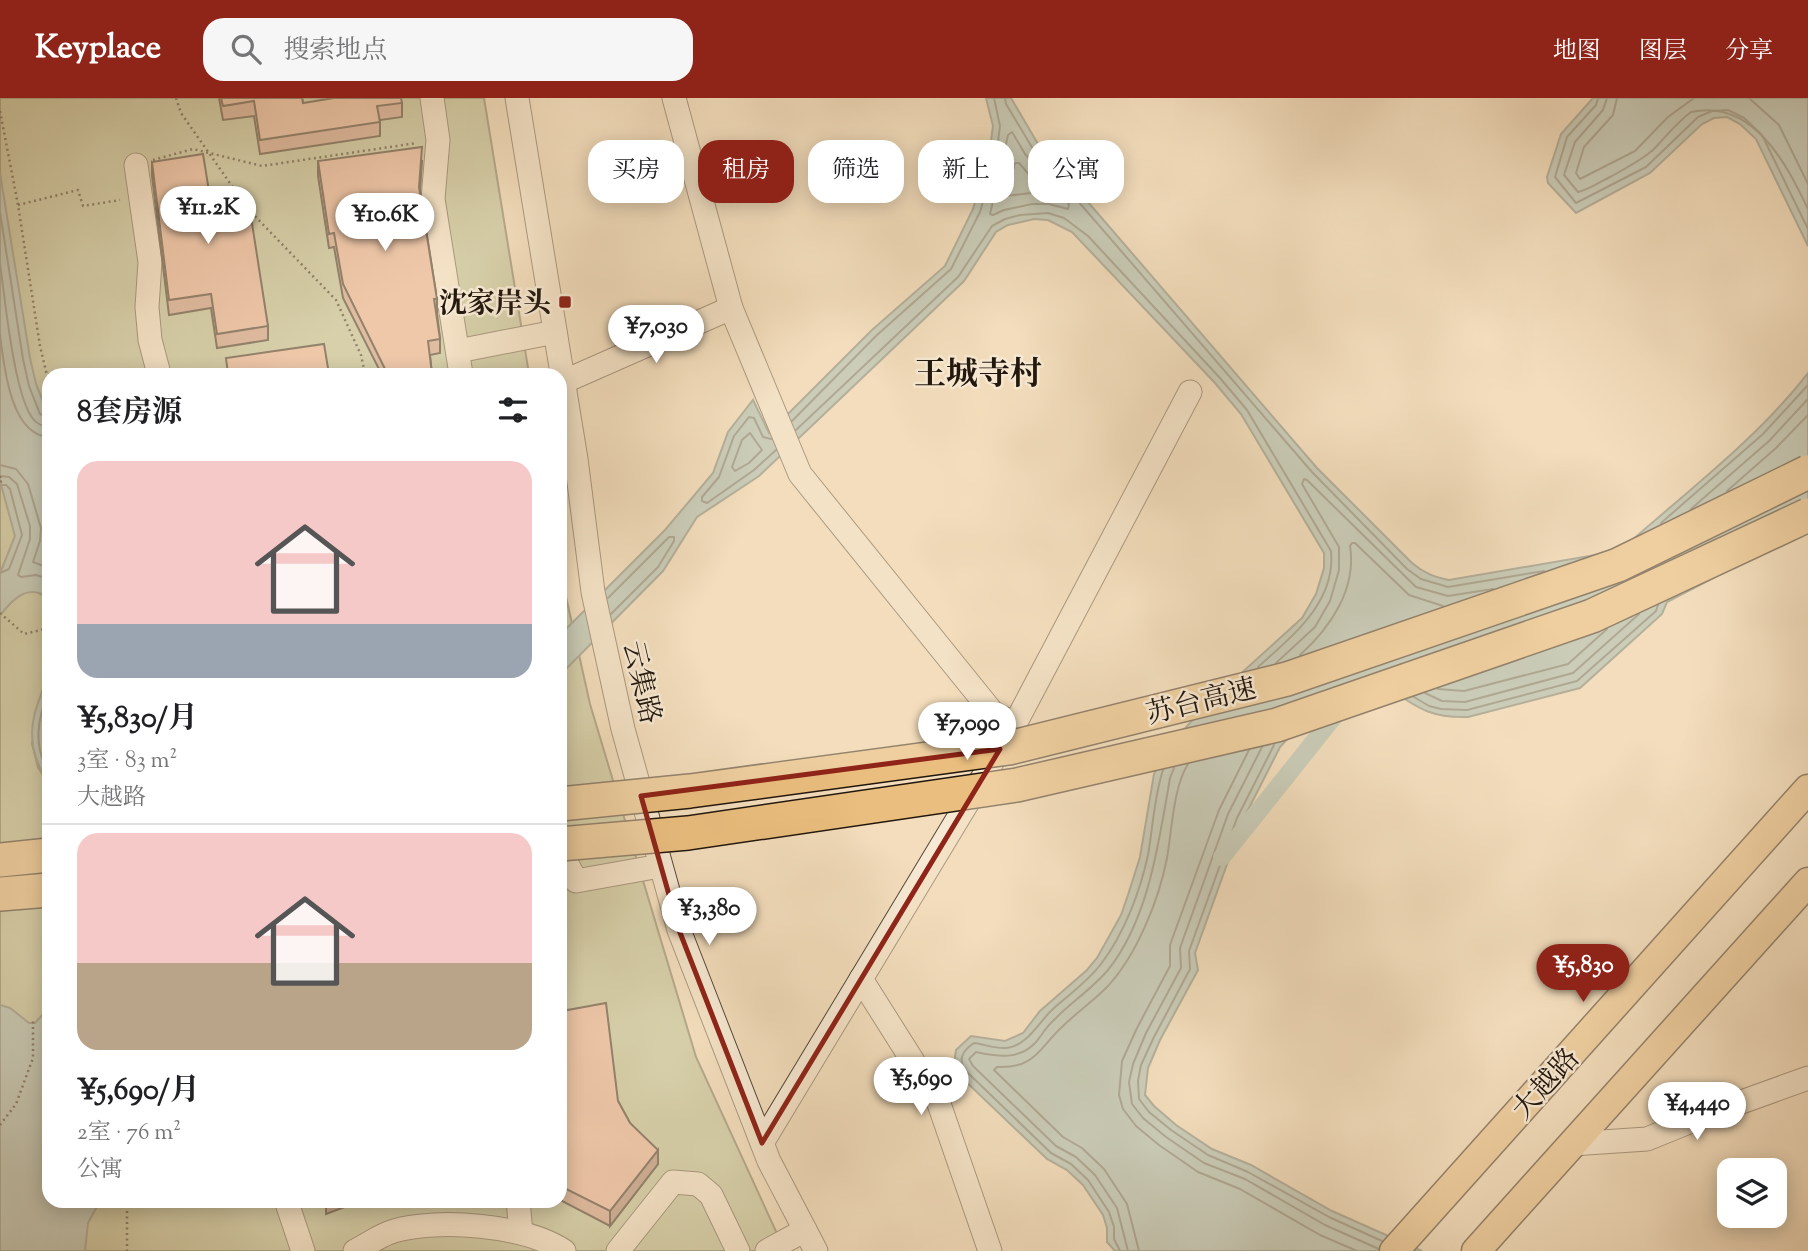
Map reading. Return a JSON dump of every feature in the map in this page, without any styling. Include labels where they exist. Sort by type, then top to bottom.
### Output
[{"type":"highway","name":"苏台高速","points":[[567,803],[690,791],[1009,748],[1287,679],[1618,565],[1808,472]]},
{"type":"highway","name":"苏台高速","points":[[567,843],[688,833],[1017,785],[1277,725],[1592,616],[1808,515]]},
{"type":"highway","points":[[0,860],[42,856]]},
{"type":"highway","points":[[0,894],[42,891]]},
{"type":"main road","name":"大越路","points":[[1394,1251],[1808,789]]},
{"type":"main road","points":[[1476,1251],[1808,882]]},
{"type":"street","points":[[432,98],[438,140],[433,199],[460,368]]},
{"type":"street","name":"云集路","points":[[517,98],[561,368]]},
{"type":"street","points":[[674,98],[731,308],[800,474],[993,713],[1015,724]]},
{"type":"street","points":[[136,165],[150,262],[147,307],[150,340],[157,368]]},
{"type":"street","points":[[567,380],[731,308]]},
{"type":"street","points":[[458,351],[555,332]]},
{"type":"street","points":[[762,1143],[1015,724],[1190,392]]},
{"type":"street","name":"云集路","points":[[567,410],[593,592],[603,642],[660,866],[679,930],[769,1161],[816,1251]]},
{"type":"street","points":[[567,864],[576,881],[660,866]]},
{"type":"street","points":[[861,979],[938,1101],[990,1251]]},
{"type":"street","points":[[1572,1144],[1647,1139],[1808,1078]]},
{"type":"street","points":[[618,1251],[673,1182],[698,1184],[711,1195],[738,1251]]},
{"type":"street","points":[[289,1208],[303,1251]]},
{"type":"street","points":[[519,1208],[522,1233]]},
{"type":"street","points":[[355,1251],[393,1231],[449,1223],[522,1233],[564,1251]]},
{"type":"street","points":[[767,1251],[805,1230]]},
{"type":"path","points":[[176,98],[181,113],[248,209],[336,300],[361,355],[364,368]]},
{"type":"path","points":[[0,111],[45,368]]},
{"type":"path","points":[[136,165],[193,149],[261,166],[438,140]]},
{"type":"path","points":[[18,205],[78,190],[83,206],[141,196]]},
{"type":"path","points":[[0,476],[0,482]]},
{"type":"path","points":[[0,613],[24,634],[42,630]]},
{"type":"path","points":[[0,1125],[16,1104],[33,1058],[33,1021]]},
{"type":"path","points":[[127,1208],[127,1251]]},
{"type":"highlighted area","points":[[1000,749],[762,1143],[679,930],[641,796]]},
{"type":"green space","points":[[0,98],[484,98],[528,368],[42,368],[42,446],[0,312]]},
{"type":"green space","points":[[0,470],[15,536],[0,574]]},
{"type":"green space","points":[[29,591],[42,594],[42,691],[32,744],[42,774],[42,1016],[35,1023],[0,1137],[0,615],[17,595]]},
{"type":"green space","points":[[567,601],[590,704],[696,1057],[785,1251],[61,1251],[76,1208],[567,1208]]},
{"type":"water","points":[[986,98],[1011,98],[1036,140],[1028,140],[1028,203],[1089,203],[1317,468],[1412,563],[1434,576],[1449,580],[1622,549],[1743,443],[1788,398],[1808,373],[1808,529],[1667,602],[1662,614],[1580,688],[1468,717],[1428,712],[1393,691],[1307,717],[1280,747],[1243,820],[1195,953],[1198,970],[1148,1068],[1145,1095],[1176,1125],[1212,1149],[1251,1165],[1332,1211],[1422,1251],[1115,1251],[1107,1242],[1103,1215],[1083,1185],[1067,1170],[1047,1159],[961,1077],[954,1064],[956,1050],[971,1036],[1005,1041],[1023,1033],[1040,1011],[1097,958],[1121,915],[1128,895],[1140,857],[1154,774],[1159,762],[1166,750],[1203,708],[1302,618],[1316,594],[1324,568],[1324,553],[1241,414],[1072,232],[1048,220],[1034,219],[1008,225],[996,232],[964,281],[759,476],[697,517],[663,571],[567,668],[567,628],[665,530],[713,473],[728,432],[753,400],[769,433],[872,330],[945,266],[975,203],[1014,203],[1014,140],[991,140],[993,126]]},
{"type":"water","points":[[1593,98],[1808,98],[1808,246],[1756,139],[1740,124],[1727,117],[1714,118],[1702,124],[1650,173],[1576,213],[1548,183],[1547,177],[1561,134]]},
{"type":"water","points":[[0,173],[30,358],[42,399],[42,594],[34,592],[22,594],[0,615],[0,574],[15,536],[0,481]]},
{"type":"water","points":[[42,692],[42,773],[33,745],[32,732]]},
{"type":"water","points":[[0,1005],[10,1008],[29,1023],[35,1023],[42,1016],[42,1208],[96,1208],[88,1223],[85,1251],[0,1251]]},
{"type":"building","points":[[221,98],[302,98],[303,103],[334,98],[401,98],[402,103],[377,106],[380,122],[260,140],[254,101],[223,106]]},
{"type":"building","points":[[422,147],[419,187],[437,299],[434,299],[440,339],[428,341],[431,368],[385,368],[343,284],[334,233],[329,234],[318,161]]},
{"type":"building","points":[[203,154],[212,210],[249,204],[268,326],[217,334],[211,294],[169,300],[152,162]]},
{"type":"building","points":[[324,344],[328,368],[227,368],[226,358]]},
{"type":"building","points":[[606,1003],[618,1101],[630,1123],[658,1150],[610,1211],[567,1190],[567,1010]]},
{"type":"waterway","points":[[1222,857],[1340,709]]},
{"type":"place","name":"沈家岸头","points":[[565,302]]},
{"type":"district","name":"王城寺村","points":[[978,373]]}]
